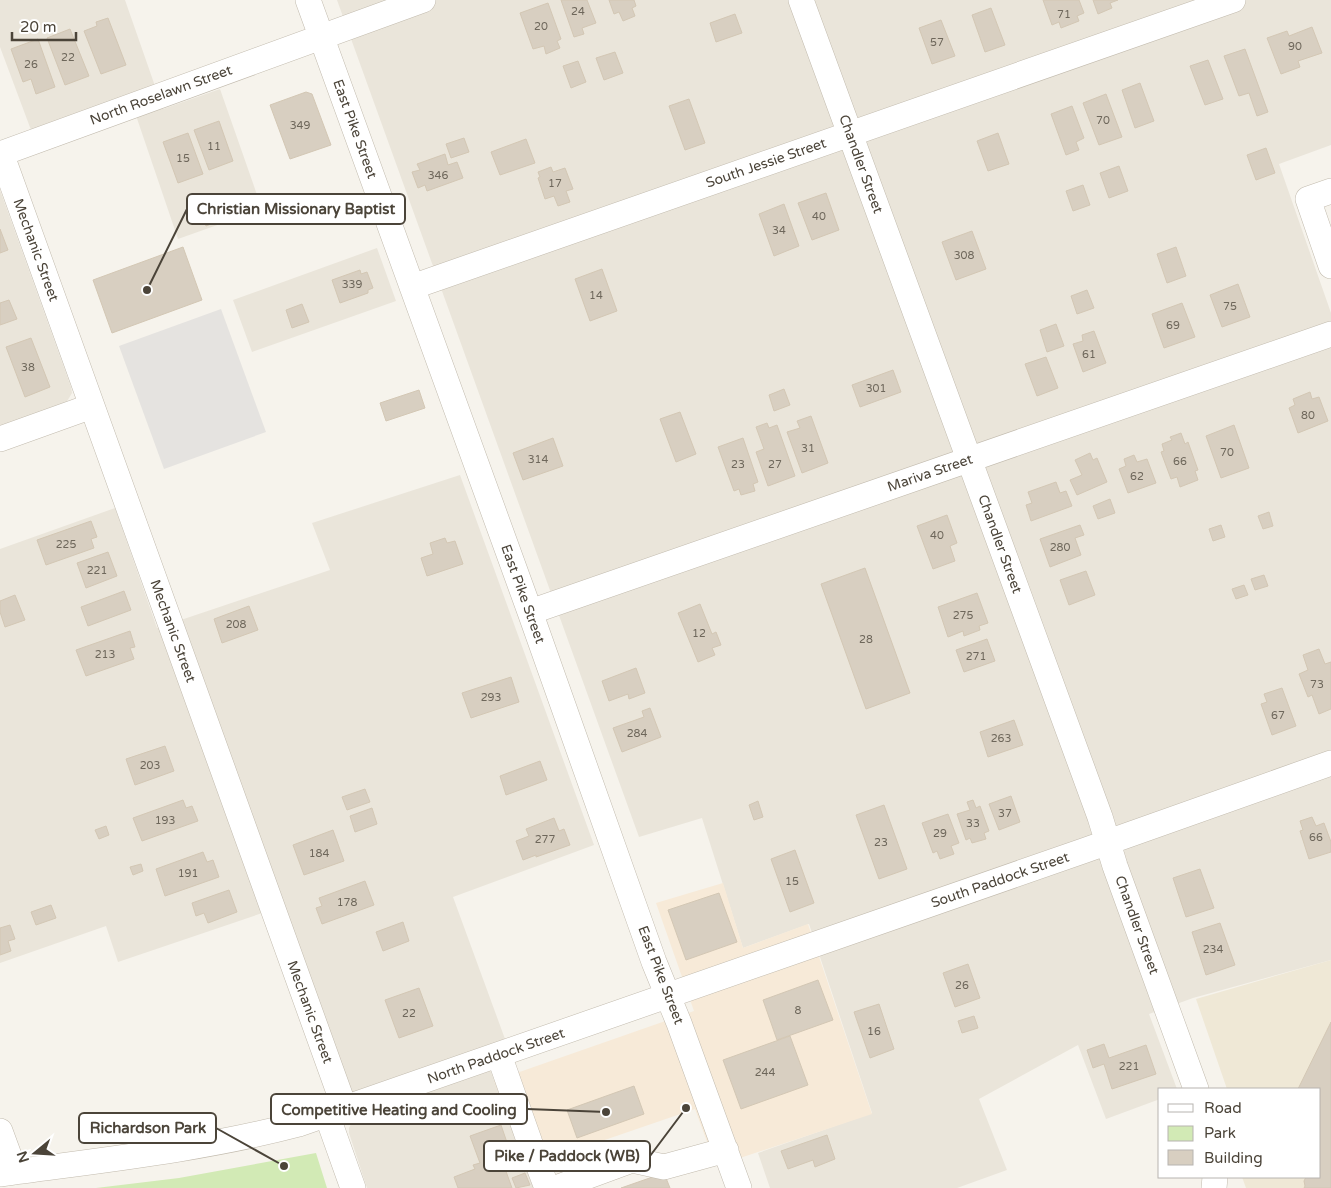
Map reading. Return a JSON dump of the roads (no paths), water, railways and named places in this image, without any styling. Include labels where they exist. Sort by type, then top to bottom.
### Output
[{"type":"street","name":"East Pike Street","points":[[308,0],[530,612],[651,954],[739,1188]]},
{"type":"street","name":"North Roselawn Street","points":[[0,153],[423,0]]},
{"type":"street","name":"Chandler Street","points":[[801,0],[1196,1088]]},
{"type":"street","name":"South Jessie Street","points":[[412,287],[1233,0]]},
{"type":"street","name":"Mechanic Street","points":[[0,153],[92,406],[336,1112],[353,1188]]},
{"type":"street","points":[[1331,191],[1308,199],[1331,266]]},
{"type":"street","name":"Mariva Street","points":[[530,612],[1331,334]]},
{"type":"street","points":[[0,439],[92,406]]},
{"type":"street","name":"South Paddock Street","points":[[668,996],[1331,763]]},
{"type":"street","name":"North Paddock Street","points":[[7,1173],[154,1154],[263,1133],[336,1112],[668,996]]},
{"type":"street","points":[[500,1055],[547,1188]]},
{"type":"street","points":[[0,1131],[7,1173]]},
{"type":"street","points":[[556,1188],[632,1160],[664,1167],[726,1150]]},
{"type":"place","name":"Christian Missionary Baptist","points":[[147,290]]},
{"type":"place","name":"Pike / Paddock (WB)","points":[[686,1108]]},
{"type":"place","name":"Competitive Heating and Cooling","points":[[606,1112]]},
{"type":"place","name":"Richardson Park","points":[[284,1166]]}]
